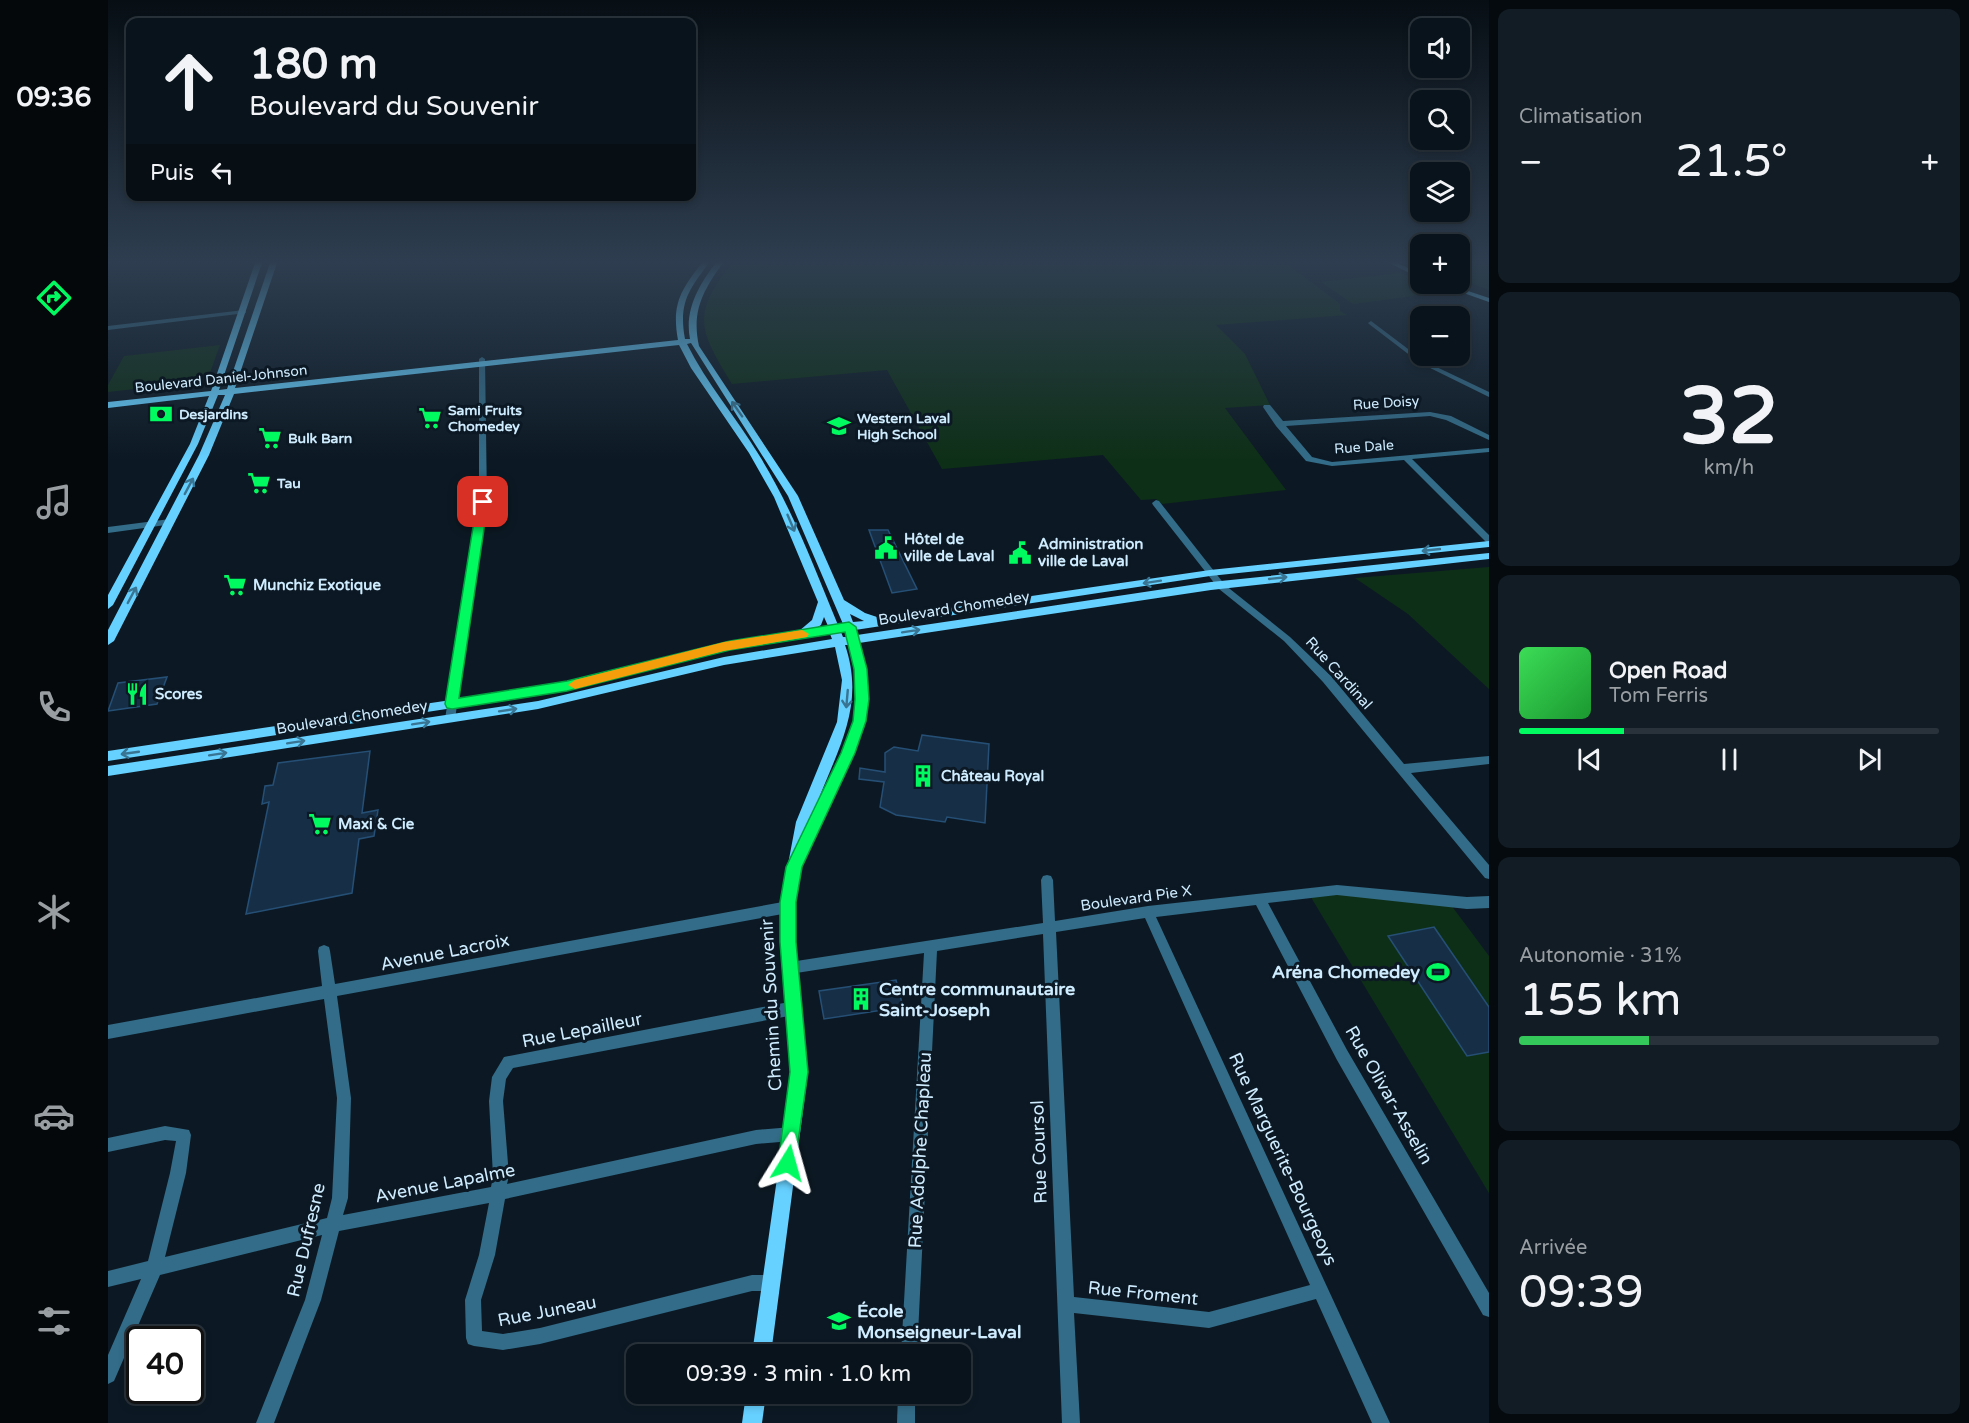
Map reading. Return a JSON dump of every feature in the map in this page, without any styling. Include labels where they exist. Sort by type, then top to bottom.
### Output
[{"type":"street","points":[[108,328],[123,326]]},
{"type":"street","points":[[108,605],[189,453],[216,390],[239,326]]},
{"type":"street","points":[[108,641],[204,454],[231,388],[252,326]]},
{"type":"street","points":[[680,326],[682,340],[695,368],[771,481],[837,636],[847,673],[845,716],[803,822],[794,867]]},
{"type":"street","points":[[694,326],[693,338],[707,367],[765,449],[793,496],[849,627],[862,683],[859,724],[794,867]]},
{"type":"street","points":[[1375,326],[1422,362],[1489,395]]},
{"type":"street","name":"Boulevard Daniel-Johnson","points":[[108,405],[231,388],[693,338]]},
{"type":"street","points":[[450,719],[483,502],[482,362]]},
{"type":"street","name":"Boulevard Daniel-Johnson","points":[[108,398],[216,390]]},
{"type":"street","name":"Rue Dale","points":[[1267,407],[1309,459],[1317,462],[1406,458],[1489,450]]},
{"type":"street","name":"Rue Doisy","points":[[1279,424],[1430,414],[1458,422],[1489,438]]},
{"type":"street","points":[[1406,458],[1489,542]]},
{"type":"street","name":"Rue Cardinal","points":[[1156,503],[1220,585],[1310,660],[1489,874]]},
{"type":"street","points":[[108,530],[170,522]]},
{"type":"street","name":"Boulevard Chomedey","points":[[108,771],[557,701],[837,636],[849,627],[1210,573],[1489,542]]},
{"type":"street","name":"Boulevard Chomedey","points":[[108,756],[567,686],[712,650],[800,634],[837,636],[853,640],[1220,585],[1489,556]]},
{"type":"street","points":[[800,634],[818,622],[823,601]]},
{"type":"street","points":[[840,603],[861,616],[884,622]]},
{"type":"street","points":[[1402,769],[1489,760]]},
{"type":"street","name":"Chemin du Souvenir","points":[[762,1344],[799,1072],[790,968],[788,907],[794,867]]},
{"type":"street","name":"Rue Coursol","points":[[1047,880],[1071,1423]]},
{"type":"street","name":"Boulevard Pie X","points":[[790,968],[1148,912],[1337,890],[1467,903],[1489,902]]},
{"type":"street","name":"Rue Olivar-Asselin","points":[[1258,898],[1342,1054],[1489,1309]]},
{"type":"street","name":"Avenue Lacroix","points":[[108,1032],[788,907]]},
{"type":"street","name":"Rue Marguerite-Bourgeoys","points":[[1148,912],[1381,1423]]},
{"type":"street","name":"Rue Adolphe Chapleau","points":[[910,1344],[932,946]]},
{"type":"street","name":"Rue Dufresne","points":[[265,1423],[313,1299],[339,1198],[344,1098],[324,951]]},
{"type":"street","name":"Rue Lepailleur","points":[[499,1193],[501,1176],[496,1101],[499,1077],[509,1062],[794,1008]]},
{"type":"street","points":[[108,1145],[165,1133],[184,1136],[178,1173],[154,1269],[108,1375]]},
{"type":"street","name":"Avenue Lapalme","points":[[108,1279],[332,1225],[499,1193],[756,1137],[792,1134]]},
{"type":"street","name":"Rue Juneau","points":[[499,1193],[487,1255],[473,1300],[474,1338],[503,1342],[540,1336],[752,1283],[771,1283]]},
{"type":"street","name":"Rue Froment","points":[[1065,1304],[1209,1320],[1321,1290]]},
{"type":"street","points":[[752,1423],[755,1404]]},
{"type":"street","points":[[906,1423],[907,1404]]},
{"type":"green space","points":[[705,326],[1217,326],[1245,354],[1270,405],[1225,408],[1286,490],[1162,504],[1156,499],[1141,500],[1103,455],[942,469],[887,370],[732,384],[706,335]]},
{"type":"green space","points":[[220,345],[207,381],[108,392],[108,385],[124,356]]},
{"type":"green space","points":[[1489,567],[1489,689],[1408,614],[1355,578]]},
{"type":"green space","points":[[1313,892],[1448,901],[1489,956],[1489,1193],[1309,894]]},
{"type":"building","name":"Hôtel de ville de Laval","points":[[869,530],[888,530],[917,589],[892,593]]},
{"type":"building","name":"Scores","points":[[167,677],[157,704],[108,711],[118,683]]},
{"type":"building","name":"Château Royal","points":[[922,735],[989,744],[985,823],[947,817],[945,822],[896,815],[880,807],[884,782],[859,779],[860,768],[885,772],[885,753],[894,747],[918,751]]},
{"type":"building","name":"Maxi & Cie","points":[[370,751],[362,813],[378,810],[374,836],[359,839],[352,893],[246,914],[269,802],[262,804],[265,786],[273,785],[278,763]]},
{"type":"building","name":"Aréna Chomedey","points":[[1434,927],[1489,1007],[1489,1052],[1467,1056],[1388,936]]},
{"type":"building","name":"Centre communautaire Saint-Joseph","points":[[896,980],[903,1007],[824,1019],[819,991]]},
{"type":"slow traffic","points":[[575,685],[724,647],[802,634]]},
{"type":"place","name":"Desjardins","points":[[161,414]]},
{"type":"place","name":"Sami Fruits Chomedey","points":[[430,418]]},
{"type":"place","name":"Western Laval High School","points":[[839,426]]},
{"type":"place","name":"Bulk Barn","points":[[270,438]]},
{"type":"place","name":"Tau","points":[[259,483]]},
{"type":"place","name":"Hôtel de ville de Laval","points":[[886,548]]},
{"type":"place","name":"Administration ville de Laval","points":[[1020,553]]},
{"type":"place","name":"Munchiz Exotique","points":[[235,585]]},
{"type":"place","name":"Scores","points":[[137,694]]},
{"type":"place","name":"Château Royal","points":[[923,776]]},
{"type":"place","name":"Maxi & Cie","points":[[320,824]]},
{"type":"place","name":"Aréna Chomedey","points":[[1438,972]]},
{"type":"place","name":"Centre communautaire Saint-Joseph","points":[[861,999]]},
{"type":"place","name":"École Monseigneur-Laval","points":[[839,1321]]},
{"type":"route","points":[[483,502],[452,704],[567,686],[730,646],[849,627],[861,669],[860,721],[848,753],[794,867],[788,902],[788,942],[799,1072],[788,1163]]}]
